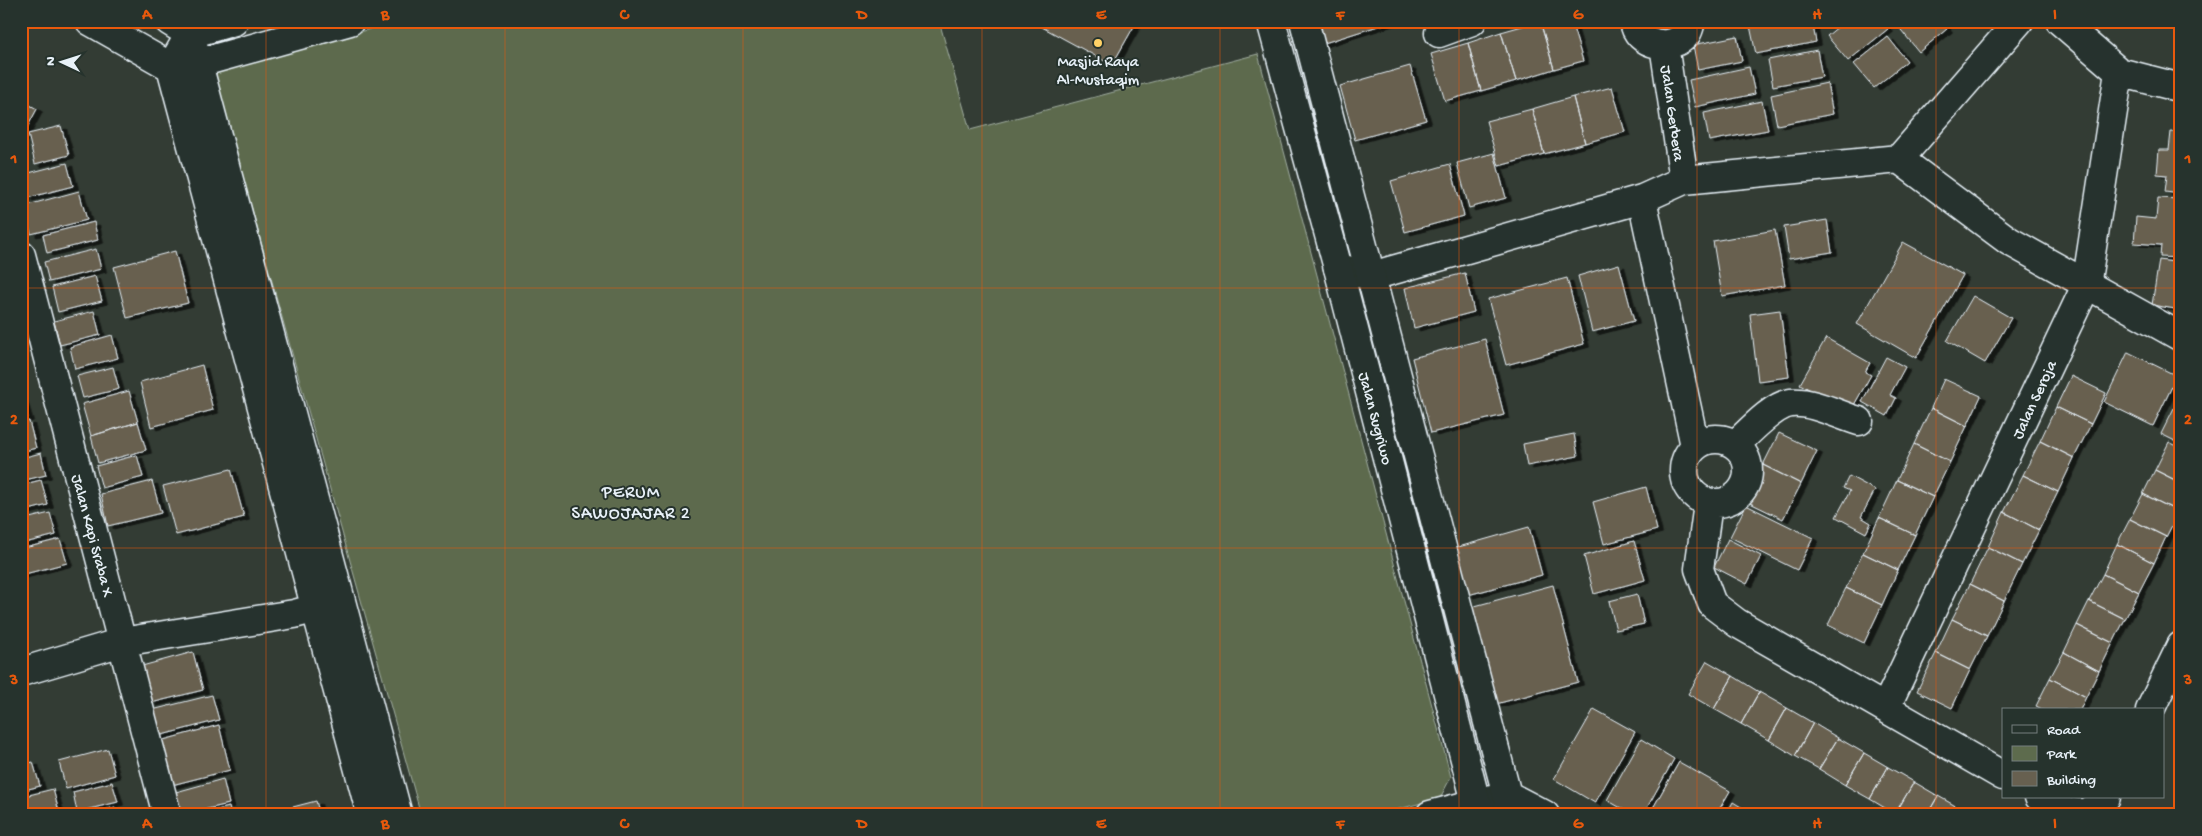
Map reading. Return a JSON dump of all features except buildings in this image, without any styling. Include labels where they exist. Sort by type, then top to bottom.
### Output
[{"type":"street","points":[[90,21],[171,67],[199,63],[350,21]]},
{"type":"street","points":[[180,27],[234,21]]},
{"type":"street","name":"Jalan Sugriwo","points":[[1270,21],[1491,807]]},
{"type":"street","name":"Jalan Sugriwo","points":[[1304,21],[1372,276],[1491,807]]},
{"type":"street","points":[[1439,33],[1472,21]]},
{"type":"street","points":[[1634,21],[1634,26],[1646,41],[1664,45],[1677,41],[1687,33],[1691,21]]},
{"type":"street","points":[[1899,159],[2019,21]]},
{"type":"street","points":[[2060,21],[2119,72],[2181,88]]},
{"type":"street","points":[[180,27],[171,67],[372,815]]},
{"type":"street","points":[[180,27],[199,63],[398,815]]},
{"type":"street","name":"Jalan Gerbera","points":[[1664,45],[1684,180]]},
{"type":"street","name":"Jalan Seroja","points":[[1886,707],[2086,286],[2119,72]]},
{"type":"street","points":[[1338,268],[1372,276],[1642,199],[1684,180],[1899,159],[2009,241],[2086,286],[2181,337]]},
{"type":"street","points":[[1642,199],[1695,446]]},
{"type":"street","name":"Jalan Kapi Sraba X","points":[[21,255],[167,815]]},
{"type":"street","points":[[1735,444],[1769,414],[1790,403],[1810,405],[1858,421]]},
{"type":"street","points":[[1707,439],[1722,439],[1735,444],[1746,458],[1748,477],[1740,493],[1726,503],[1708,504],[1692,494],[1684,479],[1685,461],[1695,446],[1707,439]]},
{"type":"street","points":[[1708,504],[1699,569],[1712,604],[1738,623],[2002,775]]},
{"type":"street","points":[[21,672],[122,642],[294,614],[342,601]]},
{"type":"street","points":[[2151,708],[2181,646]]},
{"type":"street","points":[[2041,798],[2061,810],[2093,809]]},
{"type":"street","points":[[1430,815],[1491,807],[1545,815]]},
{"type":"green space","points":[[401,21],[939,21],[970,130],[1258,54],[1451,777],[1440,798],[1377,815],[421,815],[213,70]]},
{"type":"place","name":"Masjid Raya Al-Mustaqim","points":[[1098,43]]},
{"type":"district","name":"PERUM SAWOJAJAR 2","points":[[631,501]]}]
